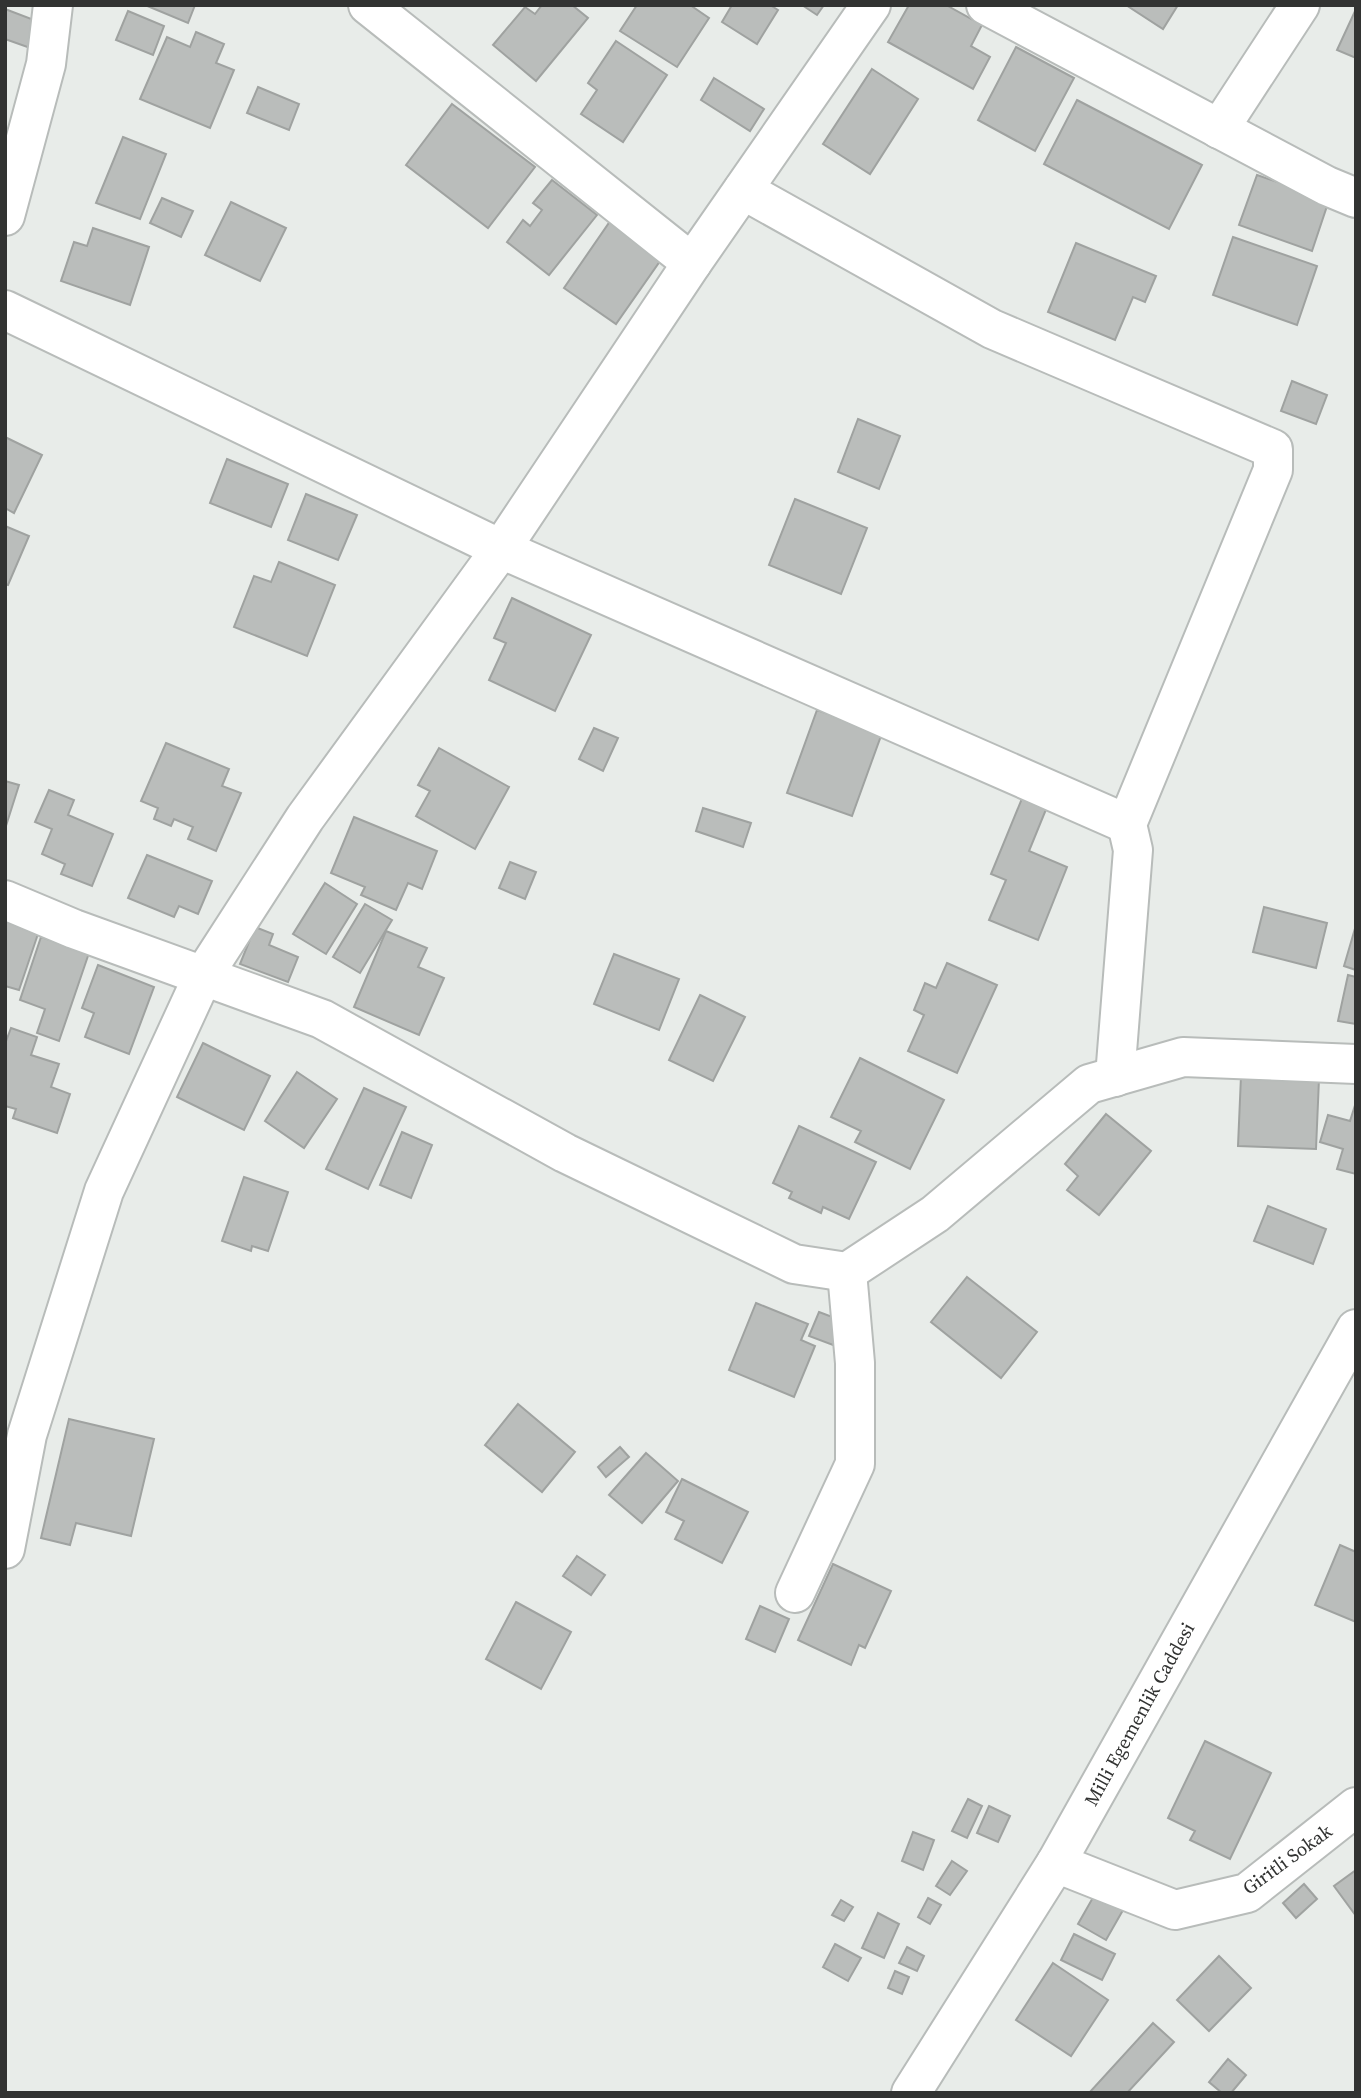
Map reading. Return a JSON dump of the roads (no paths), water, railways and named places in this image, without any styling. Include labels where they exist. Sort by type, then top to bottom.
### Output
[{"type":"street","points":[[5,216],[46,64],[53,5]]},
{"type":"street","points":[[368,5],[692,263]]},
{"type":"street","points":[[5,1549],[16,1433],[104,1191],[203,976],[305,818],[501,549],[692,263],[871,5]]},
{"type":"street","points":[[986,5],[1327,186],[1356,198]]},
{"type":"street","points":[[1219,129],[1300,5]]},
{"type":"street","points":[[743,190],[992,329],[1273,449],[1273,470],[1126,824],[1133,850],[1115,1077]]},
{"type":"street","points":[[5,310],[501,549],[1126,824]]},
{"type":"street","points":[[5,900],[322,1019],[565,1153],[794,1264],[847,1272],[935,1214],[1089,1084],[1183,1057],[1356,1064]]},
{"type":"street","points":[[794,1593],[855,1464],[855,1363],[847,1272]]},
{"type":"street","name":"Milli Egemenlik Caddesi","points":[[911,2093],[1056,1863],[1356,1329]]},
{"type":"street","name":"Giritli Sokak","points":[[1056,1863],[1175,1910],[1247,1893],[1356,1807]]}]
